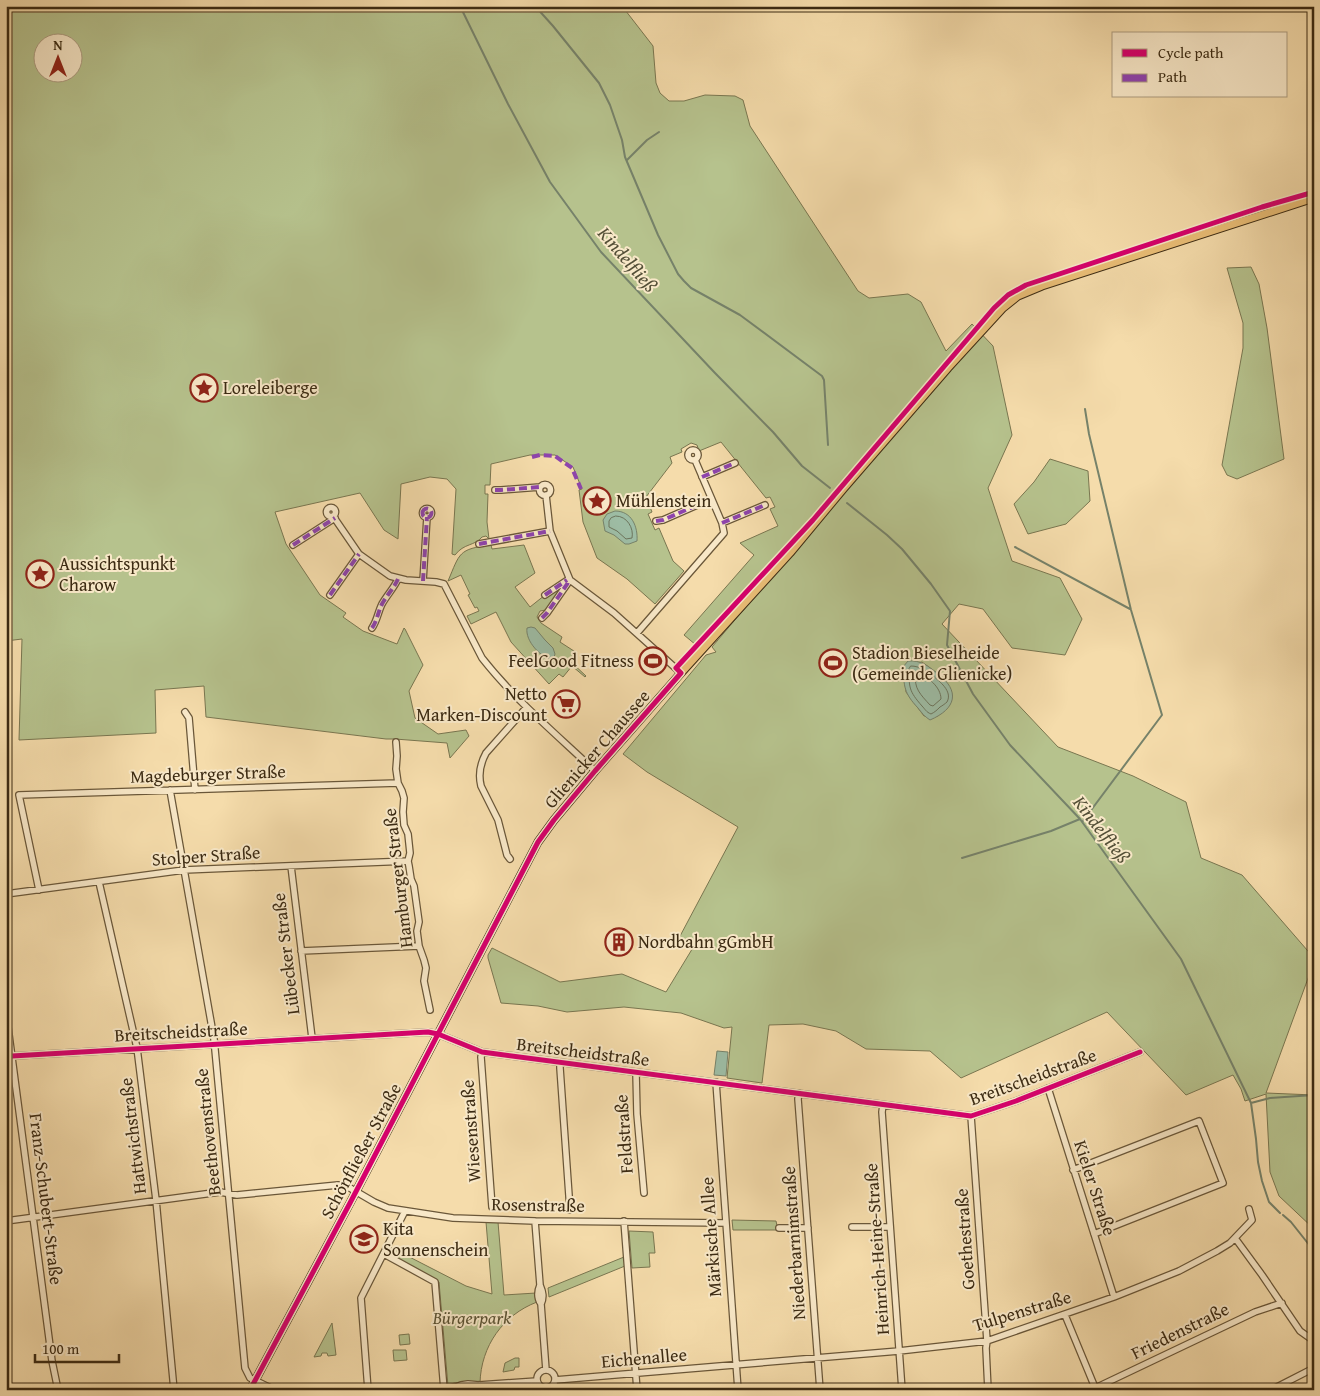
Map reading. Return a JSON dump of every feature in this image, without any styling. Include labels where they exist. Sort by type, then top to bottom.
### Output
[{"type":"main road","name":"Glienicker Chaussee","points":[[495,925],[538,842],[554,820],[681,673],[790,553],[948,368],[1004,308],[1018,296],[1042,286],[1314,198]]},
{"type":"main road","name":"Schönfließer Straße","points":[[250,1390],[495,925]]},
{"type":"street","points":[[637,633],[722,537],[724,531],[722,523],[695,460]]},
{"type":"street","points":[[702,477],[735,463]]},
{"type":"street","points":[[495,490],[540,487],[540,493],[546,495],[550,531],[570,580],[614,613],[681,673]]},
{"type":"street","points":[[656,520],[663,520],[711,499]]},
{"type":"street","points":[[722,523],[766,505]]},
{"type":"street","points":[[293,544],[334,517],[359,554],[390,576],[398,579],[440,583],[446,586],[482,658],[526,708],[595,771]]},
{"type":"street","points":[[424,582],[427,517]]},
{"type":"street","points":[[479,544],[550,531]]},
{"type":"street","points":[[330,595],[359,554]]},
{"type":"street","points":[[372,628],[382,604],[393,590],[398,579]]},
{"type":"street","points":[[545,595],[570,580]]},
{"type":"street","points":[[542,618],[570,580]]},
{"type":"street","points":[[510,859],[504,848],[498,820],[481,786],[480,770],[486,753],[526,708]]},
{"type":"street","points":[[185,712],[190,718],[195,790]]},
{"type":"street","name":"Hamburger Straße","points":[[396,742],[398,784],[404,798],[404,826],[408,834],[410,853],[408,861],[414,886],[419,922],[417,931],[419,946],[426,968],[424,981],[430,1010]]},
{"type":"street","name":"Magdeburger Straße","points":[[39,890],[18,795],[398,784]]},
{"type":"street","name":"Beethovenstraße","points":[[170,790],[215,1044],[245,1368],[250,1378],[255,1380]]},
{"type":"street","name":"Stolper Straße","points":[[6,894],[184,870],[408,861]]},
{"type":"street","name":"Lübecker Straße","points":[[291,866],[312,1038]]},
{"type":"street","name":"Hattwichstraße","points":[[99,882],[138,1048],[156,1200],[174,1390]]},
{"type":"street","points":[[301,951],[419,946]]},
{"type":"street","name":"Franz-Schubert-Straße","points":[[6,1012],[52,1361],[58,1390]]},
{"type":"street","name":"Breitscheidstraße","points":[[12,1056],[428,1032],[438,1034],[482,1052],[972,1116],[1016,1101],[1140,1052]]},
{"type":"street","name":"Wiesenstraße","points":[[482,1052],[492,1207]]},
{"type":"street","points":[[560,1063],[570,1210]]},
{"type":"street","name":"Feldstraße","points":[[636,1073],[640,1157],[644,1193]]},
{"type":"street","name":"Märkische Allee","points":[[716,1082],[738,1390]]},
{"type":"street","name":"Kieler Straße","points":[[1048,1088],[1114,1297]]},
{"type":"street","name":"Niederbarnimstraße","points":[[799,1093],[820,1390]]},
{"type":"street","name":"Heinrich-Heine-Straße","points":[[883,1105],[902,1390]]},
{"type":"street","name":"Goethestraße","points":[[972,1116],[987,1341],[988,1390]]},
{"type":"street","points":[[1074,1170],[1199,1121],[1223,1183],[1094,1234]]},
{"type":"street","name":"Rosenstraße","points":[[6,1220],[220,1192],[237,1194],[338,1184],[388,1208],[452,1218],[726,1223]]},
{"type":"street","name":"Tulpenstraße","points":[[736,1364],[747,1365],[987,1341],[1114,1297],[1187,1267],[1230,1243],[1252,1220],[1249,1209]]},
{"type":"street","points":[[368,1390],[361,1300],[405,1211]]},
{"type":"street","points":[[535,1221],[540,1285],[538,1300],[541,1304],[546,1370]]},
{"type":"street","points":[[624,1222],[637,1390]]},
{"type":"street","points":[[852,1227],[890,1228]]},
{"type":"street","points":[[779,1228],[808,1228]]},
{"type":"street","points":[[1235,1238],[1300,1331],[1314,1341]]},
{"type":"street","points":[[384,1254],[435,1282],[444,1389]]},
{"type":"street","name":"Friedenstraße","points":[[1094,1389],[1256,1312],[1282,1303]]},
{"type":"street","points":[[1065,1314],[1094,1389]]},
{"type":"street","name":"Eichenallee","points":[[555,1380],[736,1364]]},
{"type":"street","points":[[1271,1390],[1314,1368]]},
{"type":"street","points":[[537,1381],[547,1389],[552,1386],[555,1380],[553,1373],[546,1370]]},
{"type":"street","points":[[537,1381],[539,1374],[546,1370]]},
{"type":"street","points":[[255,1380],[275,1390]]},
{"type":"street","points":[[430,1390],[468,1384],[480,1385],[537,1381]]},
{"type":"green space","points":[[6,6],[622,6],[653,46],[656,83],[660,93],[669,101],[684,101],[705,95],[735,96],[743,100],[750,126],[858,291],[869,298],[908,294],[921,302],[946,351],[972,324],[993,346],[1012,435],[988,488],[1012,561],[1060,578],[1082,619],[1065,655],[1012,648],[983,609],[959,604],[942,624],[1058,747],[1133,776],[1186,802],[1201,858],[1242,875],[1314,958],[1266,1093],[1314,1095],[1314,1229],[1279,1196],[1270,1172],[1266,1094],[1245,1101],[1233,1075],[1186,1095],[1107,1012],[961,1078],[930,1051],[866,1049],[836,1031],[803,1024],[769,1025],[762,1083],[727,1078],[732,1027],[724,1028],[681,1013],[624,1007],[567,1012],[538,1006],[501,1003],[488,958],[492,948],[560,982],[622,974],[666,992],[694,946],[679,938],[738,827],[647,772],[623,754],[706,655],[716,652],[712,647],[794,550],[790,544],[696,645],[684,635],[754,555],[740,543],[778,526],[770,509],[775,507],[770,497],[766,498],[721,442],[699,451],[697,445],[691,443],[681,449],[682,452],[670,457],[672,463],[646,497],[652,512],[648,514],[655,530],[659,528],[673,561],[684,571],[655,604],[627,579],[597,558],[583,522],[579,490],[582,489],[573,467],[555,455],[530,455],[491,464],[490,485],[485,485],[485,494],[488,494],[487,522],[489,539],[486,536],[482,537],[462,548],[455,555],[452,554],[456,489],[447,479],[430,477],[401,484],[398,539],[384,530],[360,493],[275,512],[286,544],[320,595],[346,613],[343,617],[363,631],[397,644],[405,629],[423,665],[409,691],[415,718],[438,734],[466,730],[469,736],[450,758],[447,743],[386,739],[206,717],[204,686],[155,690],[156,733],[19,740],[22,639],[6,641]],"holes":[[[922,662],[946,680],[944,710],[938,716],[924,716],[906,692],[903,667]]]},
{"type":"green space","points":[[1251,267],[1259,284],[1267,328],[1284,459],[1237,479],[1227,475],[1222,465],[1243,348],[1243,323],[1227,268]]},
{"type":"green space","points":[[1050,459],[1088,471],[1090,501],[1066,524],[1028,534],[1014,504],[1034,482]]},
{"type":"green space","points":[[491,545],[492,549],[524,545],[535,573],[515,587],[530,607],[545,595],[547,597],[561,587],[546,610],[540,611],[537,617],[541,623],[562,637],[560,642],[577,653],[570,661],[585,677],[572,666],[563,677],[559,674],[549,684],[511,642],[496,612],[471,624],[467,616],[479,611],[477,607],[475,608],[468,595],[470,594],[461,575],[448,581],[458,558],[462,554],[472,548]]},
{"type":"green space","points":[[732,1220],[776,1221],[778,1230],[733,1230]]},
{"type":"green space","name":"Bürgerpark","points":[[486,1222],[498,1222],[504,1295],[536,1293],[537,1302],[514,1315],[496,1334],[481,1369],[480,1383],[454,1383],[448,1386],[439,1282],[387,1254],[390,1247],[466,1286],[492,1294]]},
{"type":"green space","points":[[629,1231],[653,1232],[655,1253],[649,1253],[650,1267],[632,1268]]},
{"type":"green space","name":"Bürgerpark","points":[[624,1257],[625,1266],[549,1297],[548,1288]]},
{"type":"green space","points":[[332,1323],[336,1355],[328,1356],[327,1353],[322,1353],[321,1356],[314,1357]]},
{"type":"green space","points":[[409,1334],[410,1344],[400,1345],[399,1335]]},
{"type":"green space","points":[[393,1350],[406,1350],[407,1360],[394,1361]]},
{"type":"green space","points":[[519,1358],[519,1367],[503,1372],[505,1363]]},
{"type":"water","points":[[615,511],[626,514],[633,521],[637,541],[625,544],[614,535],[605,531],[603,520],[607,514]]},
{"type":"water","points":[[527,628],[535,628],[553,648],[555,654],[553,660],[544,656],[531,643]]},
{"type":"water","points":[[908,661],[924,664],[950,686],[952,699],[950,705],[939,716],[930,720],[910,698],[906,689],[903,667]]},
{"type":"water","points":[[717,1051],[728,1052],[726,1076],[714,1075]]},
{"type":"waterway","name":"Kindelfließ","points":[[460,6],[508,104],[550,182],[601,252],[773,432],[802,466],[830,488]]},
{"type":"waterway","name":"Kindelfließ","points":[[535,6],[599,83],[610,105],[622,140],[625,157],[658,235],[678,274],[691,288],[740,315],[822,376],[824,380],[828,445]]},
{"type":"waterway","points":[[627,160],[647,140],[659,132]]},
{"type":"waterway","points":[[1083,821],[1162,715],[1131,610],[1089,434],[1085,409]]},
{"type":"waterway","name":"Kindelfließ","points":[[847,503],[902,549],[931,584],[950,611],[947,645],[973,694],[1010,745],[1080,819],[1181,959],[1251,1103],[1262,1181],[1269,1202],[1280,1213]]},
{"type":"waterway","points":[[1015,547],[1130,609]]},
{"type":"waterway","points":[[962,858],[1051,831],[1080,819]]},
{"type":"waterway","points":[[1251,1103],[1270,1098],[1314,1095]]},
{"type":"waterway","name":"Kindelfließ","points":[[1283,1215],[1314,1251]]},
{"type":"marked path","points":[[532,457],[540,455],[555,456],[572,468],[581,489]]},
{"type":"marked path","points":[[702,477],[735,463]]},
{"type":"marked path","points":[[495,490],[540,487]]},
{"type":"marked path","points":[[656,521],[663,520],[711,499]]},
{"type":"marked path","points":[[722,523],[765,505]]},
{"type":"marked path","points":[[427,508],[432,513],[427,518],[422,513],[427,508]]},
{"type":"marked path","points":[[423,581],[427,517]]},
{"type":"marked path","points":[[293,545],[335,518]]},
{"type":"marked path","points":[[479,544],[550,531]]},
{"type":"marked path","points":[[330,595],[359,554]]},
{"type":"marked path","points":[[372,628],[382,604],[398,579]]},
{"type":"marked path","points":[[545,595],[567,580]]},
{"type":"marked path","points":[[542,618],[570,580]]},
{"type":"cycle path","points":[[250,1390],[350,1203],[538,842],[595,771],[681,673],[676,668],[813,520],[994,308],[1008,295],[1026,285],[1262,207],[1314,192]]},
{"type":"cycle path","points":[[12,1056],[428,1032],[438,1034],[482,1052],[971,1116],[1016,1101],[1140,1052]]},
{"type":"place","name":"Loreleiberge","points":[[204,388]]},
{"type":"place","name":"Mühlenstein","points":[[597,501]]},
{"type":"place","name":"Aussichtspunkt Charow","points":[[40,574]]},
{"type":"place","name":"FeelGood Fitness","points":[[653,661]]},
{"type":"place","name":"Stadion Bieselheide (Gemeinde Glienicke)","points":[[833,663]]},
{"type":"place","name":"Netto Marken-Discount","points":[[566,704]]},
{"type":"place","name":"Nordbahn gGmbH","points":[[619,942]]},
{"type":"place","name":"Kita Sonnenschein","points":[[364,1239]]}]
